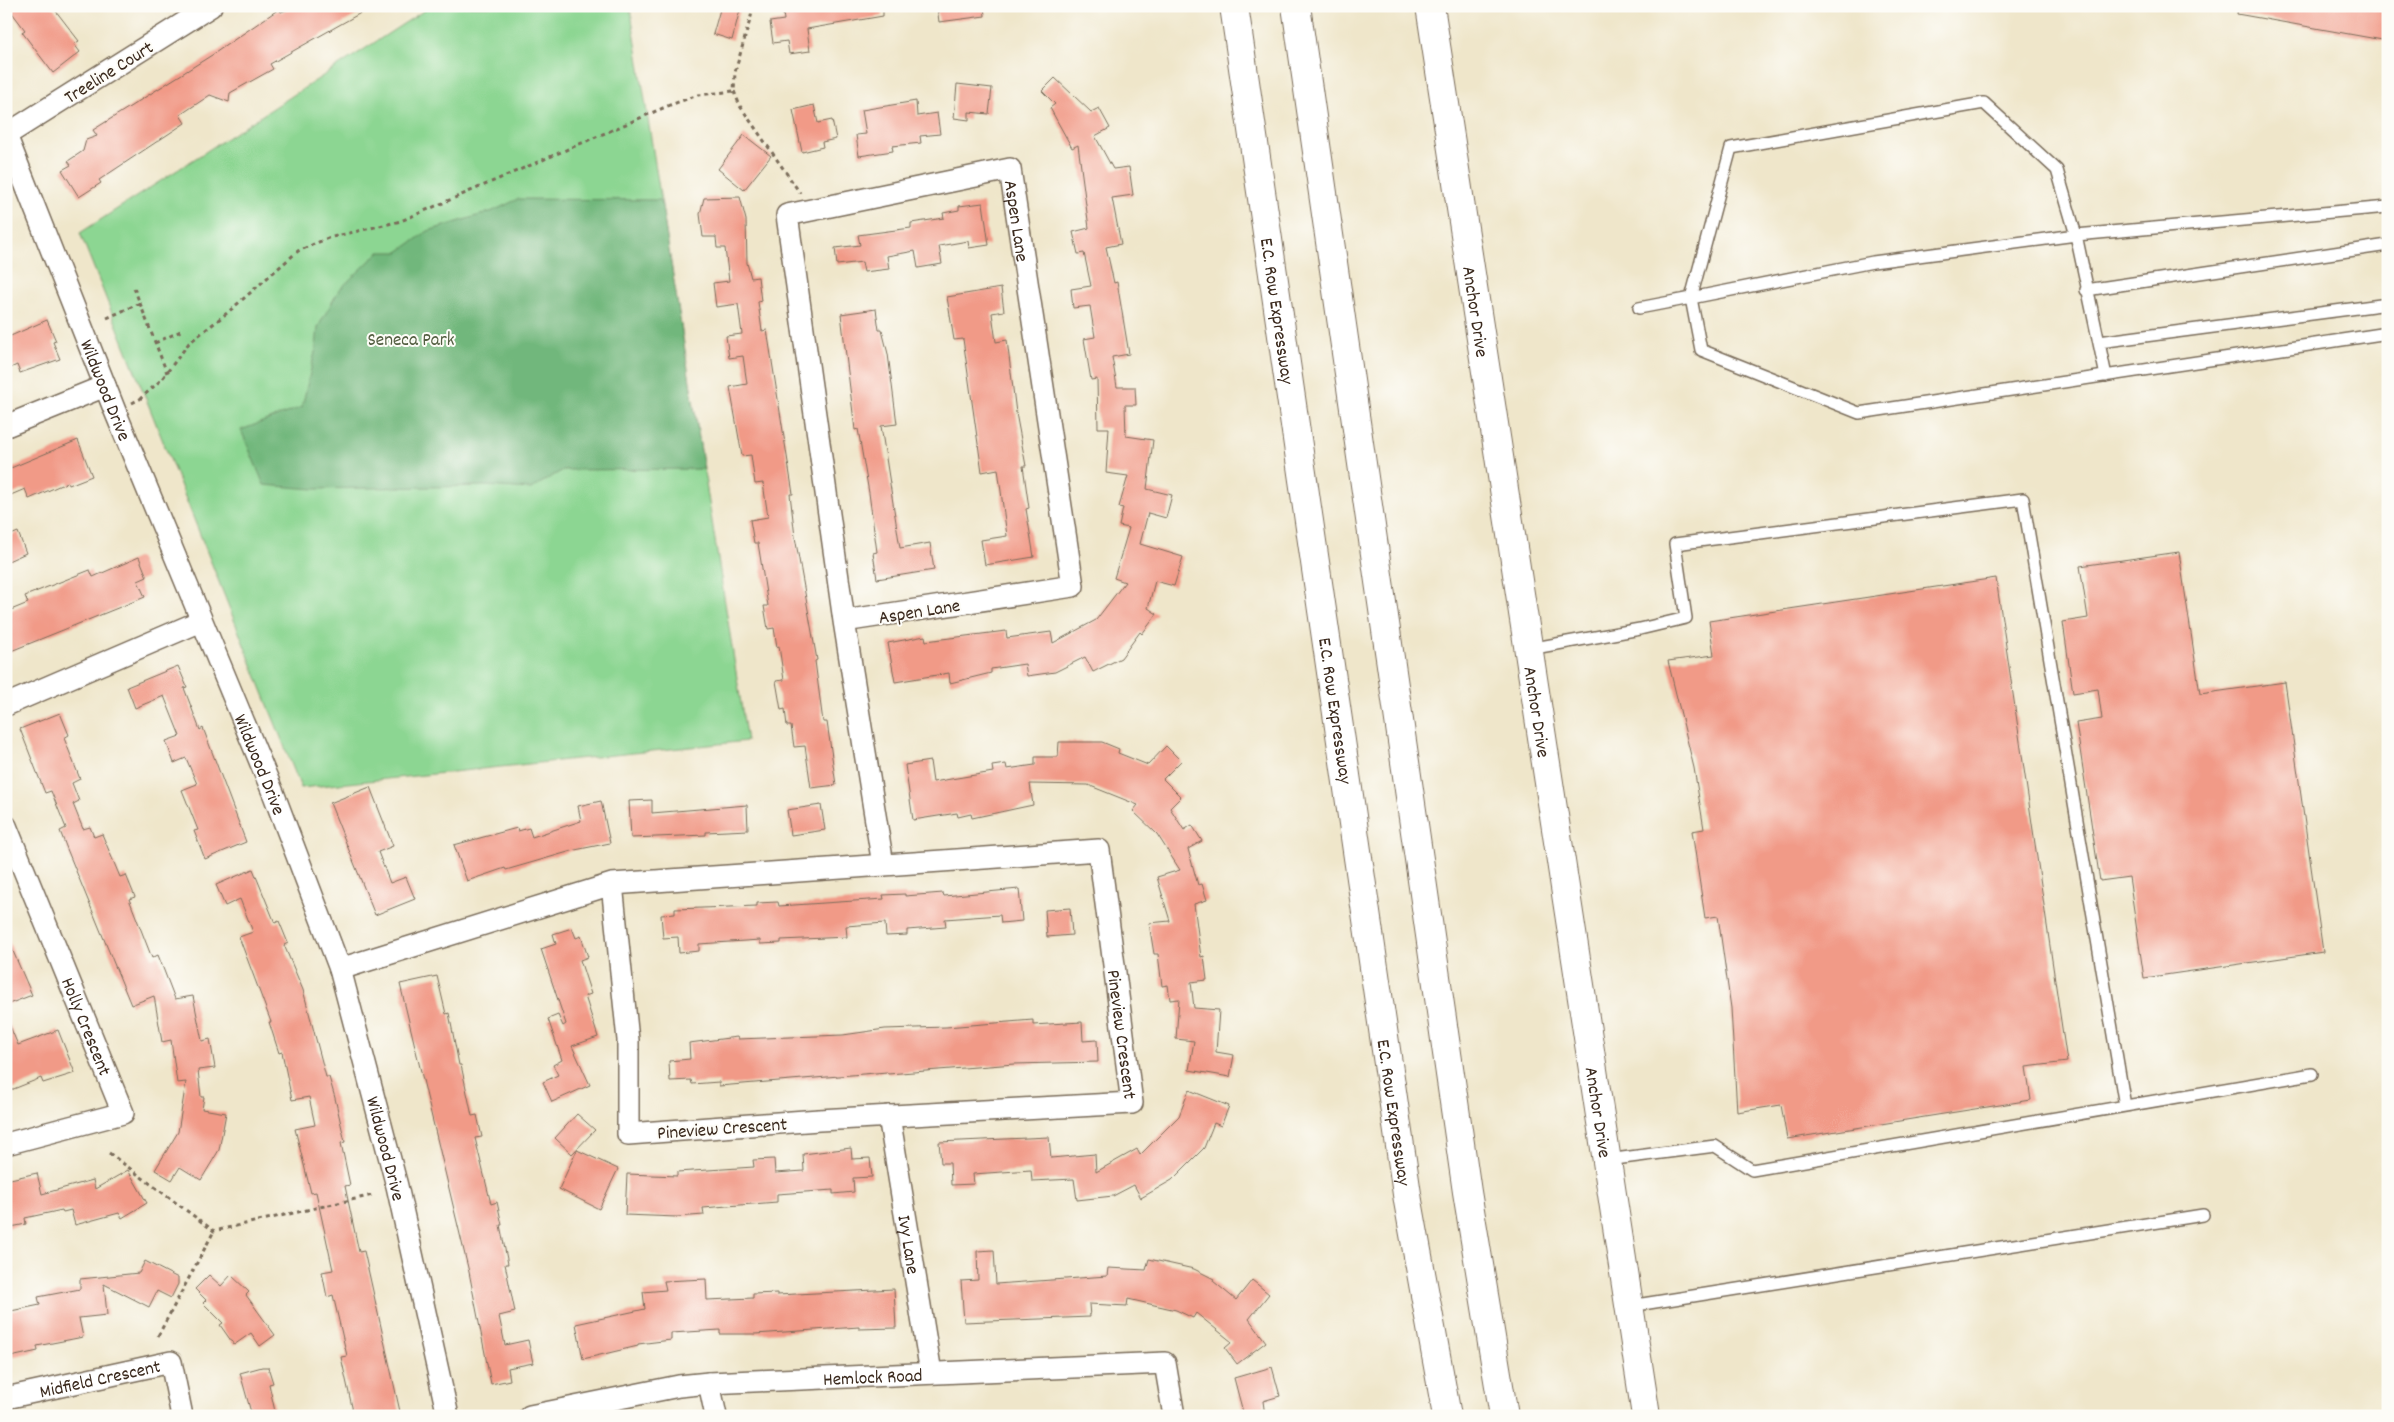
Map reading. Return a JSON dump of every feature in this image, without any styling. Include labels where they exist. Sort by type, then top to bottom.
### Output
[{"type":"main road","name":"E.C. Row Expressway","points":[[1234,6],[1407,1191],[1446,1416]]},
{"type":"main road","points":[[1296,6],[1467,1192],[1504,1416]]},
{"type":"main road","name":"Anchor Drive","points":[[1430,6],[1646,1416]]},
{"type":"street","name":"Treeline Court","points":[[6,136],[211,6]]},
{"type":"street","name":"Wildwood Drive","points":[[6,136],[105,386],[274,795],[340,969],[397,1186],[448,1416]]},
{"type":"street","name":"Aspen Lane","points":[[844,621],[1073,586],[1010,169],[787,215],[844,621],[883,865]]},
{"type":"street","points":[[6,426],[105,386]]},
{"type":"street","points":[[6,705],[201,621]]},
{"type":"street","name":"Holly Crescent","points":[[6,826],[124,1113],[6,1144]]},
{"type":"street","name":"Pineview Crescent","points":[[340,969],[612,884],[1099,850],[1132,1103],[889,1116],[628,1134],[628,1040],[612,884]]},
{"type":"street","name":"Ivy Lane","points":[[889,1116],[932,1373]]},
{"type":"street","name":"Midfield Crescent","points":[[6,1398],[171,1362],[182,1416]]},
{"type":"street","name":"Hemlock Road","points":[[530,1416],[679,1386],[709,1383],[1165,1363],[1174,1416]]},
{"type":"street","points":[[709,1383],[716,1416]]},
{"type":"lane","points":[[2106,376],[2086,290],[2076,236],[2057,170],[1984,103],[1731,148],[1690,298],[1701,350],[1859,413],[2106,376],[2388,333]]},
{"type":"lane","points":[[1639,308],[1873,262],[2076,236],[2388,207]]},
{"type":"lane","points":[[2086,290],[2388,245]]},
{"type":"lane","points":[[2098,342],[2388,304]]},
{"type":"lane","points":[[1529,649],[1640,629],[1686,618],[1675,544],[2023,499],[2126,1106]]},
{"type":"lane","points":[[1607,1160],[1714,1146],[1752,1170],[2312,1074]]},
{"type":"lane","points":[[1630,1306],[2203,1215]]},
{"type":"path","points":[[754,6],[735,72],[734,91],[740,106],[795,185]]},
{"type":"path","points":[[140,399],[167,372],[189,343],[227,313],[298,251],[328,238],[401,221],[670,105],[698,95],[734,91]]},
{"type":"path","points":[[134,288],[167,372]]},
{"type":"path","points":[[107,318],[140,303]]},
{"type":"path","points":[[155,343],[183,330]]},
{"type":"path","points":[[109,1153],[214,1231]]},
{"type":"path","points":[[158,1336],[214,1231],[373,1195]]},
{"type":"green space","name":"Seneca Park","points":[[431,6],[630,6],[747,741],[301,788],[80,233]]},
{"type":"green space","points":[[518,199],[661,200],[704,469],[563,470],[531,489],[485,486],[314,489],[264,485],[241,430],[302,407],[316,348],[318,327],[339,290],[379,252],[398,252],[428,231],[493,211]]},
{"type":"building","points":[[7,6],[52,6],[79,41],[74,44],[80,52],[53,73],[22,32],[25,30]]},
{"type":"building","points":[[297,6],[373,6],[270,64],[273,69],[230,93],[229,102],[210,95],[180,115],[185,123],[99,180],[101,183],[79,197],[62,170],[71,165],[68,161],[83,151],[86,140],[97,136],[93,130],[212,55],[279,9],[281,12]]},
{"type":"building","points":[[721,6],[741,6],[732,40],[713,34]]},
{"type":"building","points":[[812,6],[883,6],[883,16],[807,29],[810,51],[789,54],[787,41],[773,43],[770,22],[784,20],[783,13],[812,9]]},
{"type":"building","points":[[937,6],[984,6],[985,16],[939,22]]},
{"type":"building","points":[[2238,6],[2388,6],[2388,41],[2237,14]]},
{"type":"building","points":[[1055,78],[1091,112],[1099,108],[1110,128],[1095,136],[1113,169],[1129,167],[1133,195],[1112,198],[1121,244],[1106,247],[1114,283],[1117,282],[1129,354],[1112,357],[1117,387],[1135,387],[1136,405],[1125,405],[1126,436],[1153,440],[1147,489],[1172,495],[1166,518],[1148,513],[1140,544],[1183,557],[1174,586],[1155,581],[1148,608],[1157,614],[1142,634],[1140,632],[1121,658],[1093,672],[1085,657],[1055,672],[1027,676],[1025,664],[991,669],[991,673],[950,683],[949,673],[895,682],[888,643],[925,636],[926,641],[1006,631],[1007,638],[1051,632],[1053,643],[1096,620],[1125,582],[1114,578],[1129,528],[1119,526],[1123,508],[1119,507],[1128,476],[1106,473],[1109,428],[1098,428],[1097,379],[1091,380],[1084,339],[1095,337],[1090,306],[1073,308],[1071,289],[1091,286],[1084,253],[1078,254],[1073,232],[1089,228],[1078,145],[1072,148],[1050,108],[1055,104],[1042,91]]},
{"type":"building","points":[[957,84],[992,88],[989,114],[969,112],[969,120],[954,118]]},
{"type":"building","points":[[916,101],[917,116],[937,113],[940,134],[920,136],[921,143],[892,146],[893,151],[859,156],[856,135],[866,134],[862,110]]},
{"type":"building","points":[[814,105],[818,123],[832,120],[836,139],[822,142],[823,147],[802,152],[793,110]]},
{"type":"building","points":[[744,135],[771,156],[744,190],[718,169]]},
{"type":"building","points":[[740,197],[746,220],[747,263],[751,278],[758,277],[761,301],[758,302],[762,331],[767,330],[793,494],[790,494],[795,537],[817,660],[815,661],[823,722],[827,722],[836,785],[811,788],[805,746],[794,747],[791,726],[787,726],[785,709],[781,710],[776,681],[784,680],[779,646],[777,647],[774,628],[768,629],[764,606],[768,606],[758,543],[754,543],[750,520],[768,517],[763,483],[755,484],[751,455],[742,456],[730,387],[747,384],[743,356],[729,358],[726,336],[742,334],[738,304],[716,307],[713,283],[729,281],[725,248],[717,248],[716,237],[703,237],[700,214],[704,198]]},
{"type":"building","points":[[983,203],[989,245],[969,248],[968,241],[939,246],[942,264],[918,268],[915,251],[887,256],[889,269],[864,272],[862,262],[837,265],[835,248],[860,245],[858,235],[911,228],[911,223],[944,218],[943,213],[959,210],[959,206]]},
{"type":"building","points":[[1001,288],[1004,311],[992,313],[996,342],[1007,340],[1016,413],[1026,466],[1023,466],[1029,508],[1026,509],[1034,557],[985,565],[981,540],[1007,536],[998,469],[982,472],[963,339],[954,340],[947,297]]},
{"type":"building","points":[[876,309],[879,330],[882,330],[888,354],[897,424],[881,426],[900,548],[930,543],[934,570],[877,579],[873,553],[877,552],[869,493],[858,429],[855,430],[841,314]]},
{"type":"building","points":[[47,320],[56,341],[53,342],[60,359],[20,373],[17,365],[6,370],[6,338]]},
{"type":"building","points":[[78,440],[92,476],[69,485],[68,482],[29,499],[25,489],[6,497],[6,470]]},
{"type":"building","points":[[18,532],[26,553],[6,562],[6,537]]},
{"type":"building","points":[[2179,552],[2200,694],[2285,682],[2323,952],[2144,978],[2129,877],[2100,881],[2076,723],[2102,719],[2098,689],[2073,693],[2063,622],[2088,618],[2080,566]]},
{"type":"building","points":[[139,557],[147,577],[138,581],[145,597],[6,653],[6,612],[28,603],[25,596],[90,570],[93,577]]},
{"type":"building","points":[[1996,578],[2067,1062],[2026,1067],[2031,1100],[1787,1139],[1781,1105],[1737,1112],[1731,1008],[1718,916],[1705,918],[1692,831],[1704,829],[1694,768],[1668,661],[1714,655],[1709,621]]},
{"type":"building","points":[[178,666],[187,687],[184,688],[200,730],[203,728],[246,842],[205,859],[194,831],[198,830],[182,790],[197,784],[186,758],[174,763],[166,741],[180,736],[164,696],[135,708],[127,687]]},
{"type":"building","points":[[60,713],[69,735],[64,738],[80,779],[72,783],[79,801],[73,804],[83,829],[90,827],[94,837],[102,834],[120,877],[126,875],[135,897],[129,899],[152,958],[158,955],[175,999],[193,996],[202,1041],[210,1039],[215,1068],[198,1070],[201,1097],[204,1097],[202,1109],[226,1113],[219,1150],[201,1180],[180,1167],[172,1180],[155,1170],[178,1132],[186,1082],[177,1083],[171,1040],[162,1042],[154,996],[131,1005],[60,831],[66,828],[51,791],[45,793],[20,729]]},
{"type":"building","points":[[1059,742],[1102,742],[1119,749],[1118,753],[1148,765],[1166,746],[1181,761],[1163,779],[1181,797],[1170,808],[1184,830],[1192,825],[1202,841],[1188,849],[1198,885],[1202,884],[1207,900],[1194,904],[1201,957],[1204,956],[1207,980],[1191,982],[1194,1008],[1219,1010],[1216,1052],[1234,1055],[1230,1077],[1189,1070],[1194,1041],[1176,1039],[1179,999],[1170,1000],[1168,985],[1162,986],[1158,954],[1154,954],[1149,923],[1170,921],[1157,877],[1180,870],[1157,834],[1133,811],[1138,805],[1088,785],[1030,784],[1033,805],[972,818],[971,814],[958,817],[957,813],[913,820],[905,765],[930,761],[933,782],[993,772],[992,766],[1006,764],[1007,769],[1035,765],[1035,757],[1058,757]]},
{"type":"building","points":[[370,787],[393,846],[378,852],[390,883],[406,877],[415,899],[375,915],[330,803]]},
{"type":"building","points":[[652,800],[652,813],[747,805],[748,830],[706,832],[706,835],[631,838],[629,801]]},
{"type":"building","points":[[601,801],[610,843],[575,850],[506,870],[505,868],[467,881],[454,845],[517,828],[518,831],[529,828],[532,837],[581,821],[578,806]]},
{"type":"building","points":[[821,805],[825,830],[791,835],[787,810]]},
{"type":"building","points":[[253,869],[275,923],[279,921],[288,943],[284,945],[303,990],[326,1077],[329,1077],[335,1098],[345,1142],[341,1143],[350,1185],[345,1186],[359,1252],[364,1251],[401,1416],[354,1416],[341,1357],[347,1356],[333,1295],[327,1297],[322,1272],[333,1270],[316,1192],[311,1193],[295,1129],[315,1125],[309,1097],[292,1100],[282,1052],[279,1053],[269,1022],[271,1022],[239,937],[253,932],[240,899],[225,906],[216,885]]},
{"type":"building","points":[[1019,889],[1022,921],[1001,923],[1000,915],[945,919],[946,927],[907,930],[907,935],[886,936],[885,923],[846,926],[847,937],[781,940],[781,943],[760,944],[760,940],[699,944],[699,951],[679,953],[678,937],[663,938],[661,915],[675,914],[675,909],[757,906],[757,903],[778,902],[779,906],[884,899],[883,895],[905,894],[905,896],[943,893],[944,896]]},
{"type":"building","points":[[1070,908],[1072,935],[1047,937],[1045,910]]},
{"type":"building","points":[[572,928],[576,938],[581,936],[588,957],[580,960],[591,994],[585,996],[598,1037],[572,1046],[590,1085],[552,1102],[543,1082],[558,1075],[553,1065],[562,1060],[548,1019],[558,1015],[563,1026],[566,1024],[541,949],[556,944],[553,934]]},
{"type":"building","points":[[6,935],[32,995],[6,1005]]},
{"type":"building","points":[[437,976],[446,1014],[449,1013],[459,1065],[461,1065],[472,1116],[477,1115],[482,1137],[475,1138],[491,1204],[497,1202],[502,1225],[500,1225],[508,1264],[505,1264],[515,1312],[499,1316],[505,1345],[528,1340],[533,1363],[508,1368],[510,1380],[491,1384],[469,1272],[400,984]]},
{"type":"building","points":[[6,1017],[18,1045],[58,1030],[75,1073],[43,1083],[41,1078],[6,1092]]},
{"type":"building","points":[[1033,1020],[1033,1025],[1082,1022],[1083,1041],[1097,1040],[1098,1062],[1014,1064],[888,1074],[887,1072],[719,1086],[719,1082],[692,1084],[691,1080],[670,1081],[669,1061],[690,1059],[689,1043],[737,1037],[738,1039],[843,1035],[885,1029],[946,1027]]},
{"type":"building","points":[[1189,1090],[1229,1106],[1221,1126],[1214,1123],[1204,1148],[1172,1180],[1141,1198],[1134,1185],[1113,1196],[1077,1200],[1074,1179],[1032,1181],[1031,1170],[973,1174],[974,1184],[951,1185],[950,1163],[941,1163],[939,1142],[1049,1137],[1051,1158],[1095,1154],[1096,1172],[1137,1149],[1140,1155],[1179,1116]]},
{"type":"building","points":[[577,1114],[595,1130],[572,1154],[555,1138]]},
{"type":"building","points":[[851,1148],[852,1159],[870,1158],[872,1177],[853,1178],[854,1192],[833,1194],[833,1190],[777,1194],[777,1202],[703,1208],[704,1215],[677,1217],[625,1215],[627,1174],[677,1176],[677,1172],[754,1167],[753,1160],[774,1159],[775,1173],[804,1171],[803,1154]]},
{"type":"building","points":[[577,1150],[618,1169],[599,1209],[559,1189]]},
{"type":"building","points":[[128,1170],[147,1203],[122,1218],[119,1213],[75,1225],[71,1210],[63,1212],[62,1210],[25,1218],[26,1224],[6,1228],[6,1180],[37,1173],[42,1194],[93,1180],[95,1189]]},
{"type":"building","points":[[994,1250],[996,1284],[1107,1276],[1108,1268],[1146,1270],[1149,1259],[1194,1269],[1214,1279],[1213,1281],[1236,1300],[1252,1280],[1269,1294],[1249,1319],[1266,1342],[1237,1364],[1225,1348],[1232,1342],[1196,1313],[1193,1318],[1176,1310],[1128,1299],[1127,1306],[1089,1304],[1090,1317],[964,1322],[961,1281],[978,1280],[977,1251]]},
{"type":"building","points":[[145,1261],[178,1278],[178,1284],[171,1298],[157,1291],[149,1307],[104,1284],[107,1315],[79,1318],[83,1337],[37,1346],[38,1351],[6,1358],[6,1312],[40,1305],[38,1297],[80,1289],[80,1279],[139,1273]]},
{"type":"building","points":[[209,1275],[221,1286],[231,1275],[249,1292],[246,1295],[275,1335],[260,1346],[251,1333],[234,1345],[220,1325],[223,1323],[203,1303],[206,1300],[195,1289]]},
{"type":"building","points":[[706,1279],[707,1300],[753,1298],[753,1294],[777,1293],[777,1295],[894,1289],[896,1328],[859,1329],[859,1327],[755,1334],[720,1334],[720,1330],[671,1333],[671,1340],[638,1344],[638,1346],[583,1359],[576,1324],[645,1309],[643,1292],[666,1290],[664,1281]]},
{"type":"building","points":[[268,1367],[273,1383],[269,1384],[276,1416],[252,1416],[240,1373]]},
{"type":"building","points":[[1272,1367],[1280,1396],[1263,1401],[1265,1416],[1244,1416],[1234,1378]]}]
